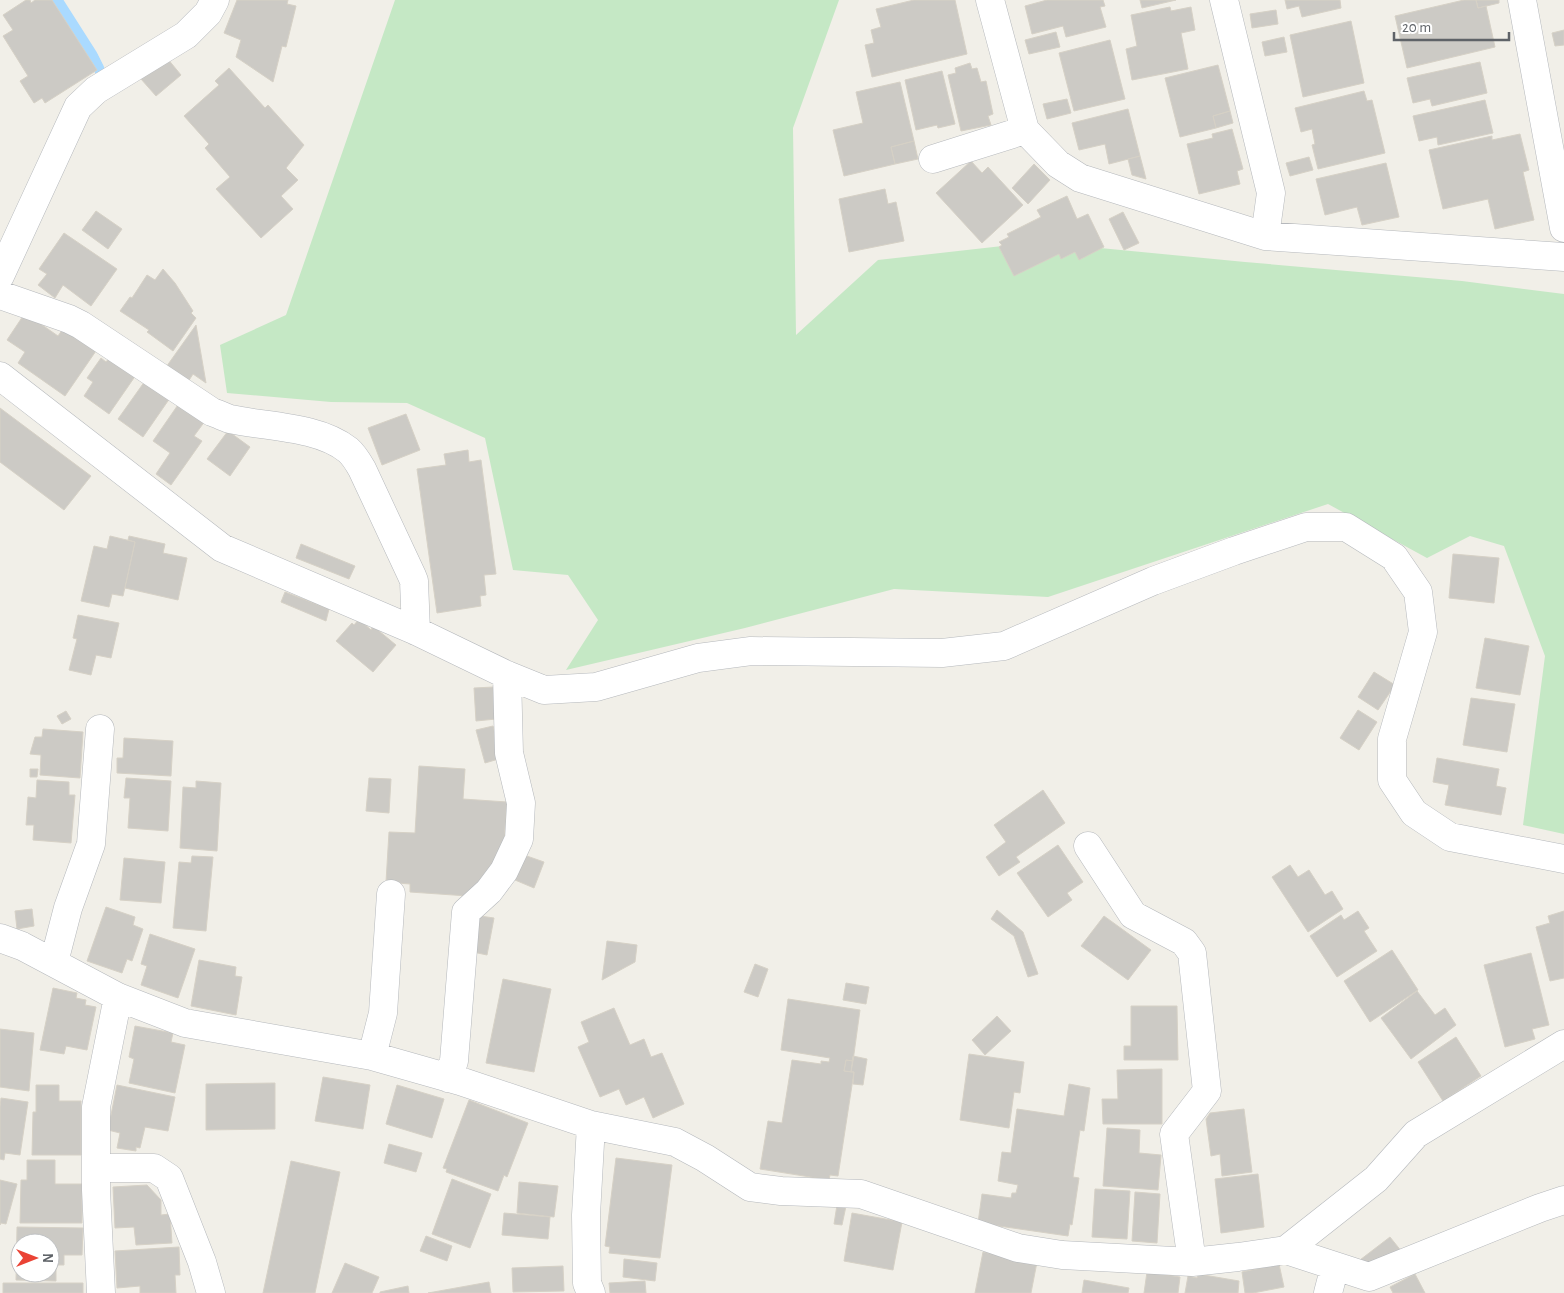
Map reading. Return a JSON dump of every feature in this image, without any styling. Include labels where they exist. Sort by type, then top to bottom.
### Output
[{"type":"street","points":[[0,276],[78,107],[96,90],[186,35],[208,13],[215,0]]},
{"type":"street","points":[[990,0],[1025,130],[1058,164],[1080,178],[1265,236],[1564,257]]},
{"type":"street","points":[[1224,0],[1271,193],[1265,236]]},
{"type":"street","points":[[1522,0],[1564,228]]},
{"type":"street","points":[[933,159],[1025,130]]},
{"type":"street","points":[[0,296],[70,319],[81,325],[212,412],[229,418],[309,433],[348,450],[362,469],[414,582],[416,631]]},
{"type":"street","points":[[0,376],[222,548],[416,631],[507,675],[544,690],[596,687],[698,658],[751,651],[942,653],[1004,646],[1153,582],[1234,551],[1306,527],[1346,527],[1394,557],[1418,592],[1424,632],[1392,739],[1392,780],[1414,813],[1450,837],[1564,859]]},
{"type":"street","points":[[448,1078],[454,1061],[466,912],[489,891],[504,871],[519,839],[521,803],[509,753],[507,675]]},
{"type":"street","points":[[54,962],[68,908],[91,844],[100,729]]},
{"type":"street","points":[[1088,846],[1133,915],[1184,942],[1192,953],[1208,1091],[1174,1134],[1192,1262]]},
{"type":"street","points":[[372,1056],[383,1013],[391,894]]},
{"type":"street","points":[[0,938],[22,946],[118,997],[186,1023],[372,1056],[448,1078],[591,1125],[675,1142],[705,1158],[750,1187],[781,1191],[862,1194],[1018,1248],[1062,1255],[1192,1262],[1238,1258],[1286,1250],[1369,1278],[1564,1200]]},
{"type":"street","points":[[101,1293],[96,1168],[96,1107],[118,997]]},
{"type":"street","points":[[1286,1250],[1376,1179],[1416,1134],[1564,1044]]},
{"type":"street","points":[[591,1125],[586,1215],[587,1283],[591,1293]]},
{"type":"street","points":[[96,1168],[154,1168],[169,1178],[202,1262],[211,1293]]},
{"type":"street","points":[[1328,1293],[1335,1266]]},
{"type":"green space","points":[[395,0],[839,0],[793,128],[796,335],[878,260],[1038,242],[1462,281],[1564,294],[1564,834],[1523,825],[1545,656],[1504,546],[1470,536],[1427,558],[1328,504],[1048,597],[894,589],[745,628],[566,670],[598,620],[568,575],[513,570],[485,438],[407,403],[331,402],[227,393],[220,345],[286,315]]},
{"type":"building","points":[[26,0],[30,0],[31,3],[35,0],[52,0],[97,70],[45,103],[42,98],[34,103],[20,81],[28,76],[3,36],[13,30],[3,15]]},
{"type":"building","points":[[237,0],[288,0],[287,4],[296,6],[286,47],[282,46],[273,82],[236,57],[241,40],[224,33]]},
{"type":"building","points":[[914,0],[955,0],[967,54],[872,77],[865,45],[874,43],[871,30],[881,27],[876,9]]},
{"type":"building","points":[[1047,0],[1103,0],[1105,6],[1100,7],[1106,27],[1066,37],[1063,26],[1032,34],[1025,6]]},
{"type":"building","points":[[1140,0],[1176,0],[1142,8]]},
{"type":"building","points":[[1285,0],[1340,0],[1341,8],[1302,17],[1299,6],[1287,9]]},
{"type":"building","points":[[1464,0],[1476,0],[1478,8],[1486,6],[1495,47],[1407,68],[1395,16]]},
{"type":"building","points":[[1476,0],[1499,0],[1499,3],[1478,8]]},
{"type":"building","points":[[1170,7],[1171,11],[1191,7],[1195,30],[1181,33],[1188,69],[1132,80],[1126,49],[1137,46],[1131,15]]},
{"type":"building","points":[[1276,10],[1278,24],[1252,28],[1250,14]]},
{"type":"building","points":[[1351,21],[1364,83],[1303,97],[1290,35]]},
{"type":"building","points":[[1564,30],[1564,45],[1555,46],[1552,33]]},
{"type":"building","points":[[1056,32],[1060,47],[1029,54],[1025,40]]},
{"type":"building","points":[[1284,37],[1287,52],[1265,56],[1262,42]]},
{"type":"building","points":[[1110,40],[1125,99],[1074,111],[1059,53]]},
{"type":"building","points":[[167,58],[181,75],[156,96],[141,79]]},
{"type":"building","points":[[1480,62],[1487,93],[1432,106],[1430,99],[1413,103],[1407,78]]},
{"type":"building","points":[[970,63],[972,69],[977,68],[981,82],[986,81],[993,114],[988,116],[991,125],[961,131],[948,75],[956,73],[955,68]]},
{"type":"building","points":[[1218,65],[1230,111],[1213,116],[1216,128],[1180,137],[1165,78]]},
{"type":"building","points":[[229,68],[265,108],[268,105],[304,145],[286,168],[298,180],[281,196],[293,209],[261,238],[216,189],[230,177],[205,148],[209,144],[184,116],[219,85],[215,81]]},
{"type":"building","points":[[942,71],[955,124],[938,128],[937,125],[916,130],[905,80]]},
{"type":"building","points":[[900,82],[914,141],[891,147],[895,164],[844,176],[833,130],[863,123],[856,92]]},
{"type":"building","points":[[1364,91],[1367,101],[1372,100],[1385,153],[1318,169],[1312,145],[1315,144],[1312,129],[1301,132],[1295,108]]},
{"type":"building","points":[[1067,99],[1071,113],[1047,119],[1043,104]]},
{"type":"building","points":[[1485,100],[1493,133],[1438,145],[1437,137],[1419,141],[1413,116]]},
{"type":"building","points":[[1128,109],[1140,156],[1109,164],[1105,144],[1079,150],[1072,123]]},
{"type":"building","points":[[1230,111],[1233,123],[1216,128],[1213,116]]},
{"type":"building","points":[[1232,129],[1243,169],[1237,171],[1240,184],[1199,194],[1187,144],[1213,138],[1212,134]]},
{"type":"building","points":[[1520,134],[1529,170],[1523,172],[1534,220],[1495,229],[1488,199],[1443,209],[1429,150],[1492,136],[1492,140]]},
{"type":"building","points":[[914,141],[918,159],[895,164],[891,147]]},
{"type":"building","points":[[1140,156],[1146,179],[1132,175],[1128,159]]},
{"type":"building","points":[[1309,157],[1313,170],[1290,176],[1286,163]]},
{"type":"building","points":[[971,161],[982,173],[988,167],[1023,205],[982,243],[936,193]]},
{"type":"building","points":[[1386,163],[1399,217],[1362,225],[1357,207],[1325,215],[1316,179]]},
{"type":"building","points":[[1034,164],[1050,180],[1028,204],[1012,188]]},
{"type":"building","points":[[885,189],[888,204],[896,202],[904,241],[849,252],[839,199]]},
{"type":"building","points":[[1067,196],[1077,219],[1088,214],[1104,247],[1079,260],[1075,252],[1061,259],[1059,254],[1014,276],[999,247],[1002,245],[999,242],[1009,237],[1007,234],[1041,217],[1037,210]]},
{"type":"building","points":[[96,211],[122,229],[108,249],[82,230]]},
{"type":"building","points":[[1123,212],[1139,243],[1124,250],[1109,219]]},
{"type":"building","points":[[64,233],[117,269],[91,306],[63,285],[55,298],[38,285],[47,274],[39,269]]},
{"type":"building","points":[[163,269],[175,283],[193,311],[191,313],[196,318],[173,351],[147,332],[149,330],[120,311],[130,297],[132,298],[147,275],[155,280]]},
{"type":"building","points":[[25,313],[58,336],[65,326],[98,348],[65,396],[18,363],[25,352],[7,340]]},
{"type":"building","points":[[196,325],[206,383],[193,374],[186,385],[164,370]]},
{"type":"building","points":[[110,357],[136,375],[109,414],[84,396],[93,382],[87,378],[101,358],[106,362]]},
{"type":"building","points":[[145,381],[170,398],[143,437],[118,419]]},
{"type":"building","points":[[182,399],[208,417],[194,436],[202,441],[171,485],[156,474],[170,453],[153,441]]},
{"type":"building","points":[[0,408],[91,476],[64,510],[0,462]]},
{"type":"building","points":[[406,414],[420,450],[382,465],[368,428]]},
{"type":"building","points":[[228,431],[250,447],[230,476],[207,459]]},
{"type":"building","points":[[468,450],[469,462],[481,460],[496,574],[484,575],[486,595],[480,596],[481,606],[437,613],[417,469],[446,465],[444,454]]},
{"type":"building","points":[[110,536],[135,542],[123,596],[112,594],[109,607],[81,601],[94,546],[107,549]]},
{"type":"building","points":[[129,536],[165,544],[163,553],[187,558],[178,600],[125,588],[135,542],[128,540]]},
{"type":"building","points":[[301,544],[355,566],[349,579],[296,558]]},
{"type":"building","points":[[1453,554],[1499,558],[1494,603],[1449,598]]},
{"type":"building","points":[[285,592],[329,609],[326,621],[281,602]]},
{"type":"building","points":[[78,615],[119,623],[111,658],[96,655],[91,675],[69,670],[77,639],[73,638]]},
{"type":"building","points":[[359,619],[371,630],[373,626],[396,645],[373,672],[336,641],[352,623],[354,625]]},
{"type":"building","points":[[1485,638],[1529,646],[1520,695],[1476,688]]},
{"type":"building","points":[[1374,672],[1395,685],[1378,710],[1358,697]]},
{"type":"building","points":[[494,687],[496,719],[476,721],[474,688]]},
{"type":"building","points":[[1471,698],[1515,704],[1507,752],[1463,745]]},
{"type":"building","points":[[1358,710],[1377,722],[1359,750],[1340,738]]},
{"type":"building","points":[[66,711],[71,719],[62,724],[57,716]]},
{"type":"building","points":[[493,726],[502,758],[485,763],[476,730]]},
{"type":"building","points":[[43,729],[83,732],[80,778],[40,775],[41,755],[30,754],[35,737],[42,737]]},
{"type":"building","points":[[124,738],[173,741],[171,776],[117,773],[117,758],[123,758]]},
{"type":"building","points":[[1437,758],[1499,769],[1496,786],[1506,788],[1501,815],[1445,805],[1449,785],[1433,782]]},
{"type":"building","points":[[419,766],[465,769],[463,799],[507,802],[503,855],[468,896],[410,892],[410,884],[386,882],[389,832],[415,833]]},
{"type":"building","points":[[30,769],[38,769],[37,777],[30,777]]},
{"type":"building","points":[[126,778],[171,781],[168,831],[128,828],[130,798],[124,798]]},
{"type":"building","points":[[369,778],[391,779],[389,813],[366,811]]},
{"type":"building","points":[[37,780],[69,782],[69,795],[75,795],[71,843],[33,840],[34,825],[26,825],[28,797],[36,798]]},
{"type":"building","points":[[196,781],[221,783],[217,851],[180,848],[183,787],[196,788]]},
{"type":"building","points":[[1043,790],[1065,823],[1016,857],[1020,862],[999,876],[986,857],[1006,842],[994,825]]},
{"type":"building","points":[[1058,845],[1083,882],[1067,893],[1072,900],[1048,917],[1017,873]]},
{"type":"building","points":[[524,855],[544,862],[534,888],[515,880]]},
{"type":"building","points":[[192,856],[213,857],[206,931],[173,928],[179,862],[191,863]]},
{"type":"building","points":[[124,858],[165,862],[161,903],[120,900]]},
{"type":"building","points":[[1290,865],[1298,877],[1309,870],[1325,895],[1332,891],[1343,909],[1308,932],[1272,877]]},
{"type":"building","points":[[106,907],[135,917],[133,925],[143,929],[132,961],[127,959],[122,973],[87,961]]},
{"type":"building","points":[[32,909],[34,926],[17,929],[15,911]]},
{"type":"building","points":[[997,910],[1023,932],[1038,974],[1028,977],[1014,936],[991,919]]},
{"type":"building","points":[[1358,911],[1369,928],[1364,931],[1377,951],[1337,977],[1310,936],[1341,915],[1344,920]]},
{"type":"building","points":[[1564,911],[1564,978],[1550,981],[1536,927],[1550,923],[1548,916]]},
{"type":"building","points":[[480,916],[494,918],[487,955],[473,952]]},
{"type":"building","points":[[1104,916],[1151,950],[1128,980],[1081,946]]},
{"type":"building","points":[[150,934],[195,949],[178,998],[141,985],[147,966],[141,964]]},
{"type":"building","points":[[607,941],[637,945],[635,962],[602,980]]},
{"type":"building","points":[[1392,950],[1418,990],[1370,1022],[1344,981]]},
{"type":"building","points":[[1531,953],[1549,1025],[1532,1029],[1535,1039],[1505,1047],[1484,965]]},
{"type":"building","points":[[199,960],[236,967],[235,976],[242,977],[236,1015],[191,1006]]},
{"type":"building","points":[[755,964],[768,969],[758,997],[744,992]]},
{"type":"building","points":[[503,979],[551,989],[534,1072],[486,1063]]},
{"type":"building","points":[[846,983],[869,987],[866,1004],[843,1000]]},
{"type":"building","points":[[53,988],[77,993],[76,998],[86,1000],[85,1005],[96,1007],[87,1050],[66,1046],[64,1054],[40,1050]]},
{"type":"building","points":[[1417,991],[1435,1015],[1445,1008],[1456,1025],[1411,1059],[1381,1018]]},
{"type":"building","points":[[788,999],[860,1010],[853,1061],[846,1060],[844,1071],[854,1072],[838,1176],[830,1175],[829,1180],[760,1169],[768,1121],[782,1123],[792,1060],[821,1064],[821,1061],[829,1062],[830,1058],[781,1050]]},
{"type":"building","points":[[1131,1006],[1177,1006],[1178,1060],[1124,1060],[1124,1046],[1131,1046]]},
{"type":"building","points":[[614,1008],[630,1045],[644,1039],[651,1057],[662,1053],[684,1104],[653,1118],[644,1097],[626,1105],[619,1089],[600,1097],[578,1047],[589,1042],[581,1022]]},
{"type":"building","points":[[997,1016],[1011,1031],[985,1055],[972,1040]]},
{"type":"building","points":[[135,1026],[173,1033],[171,1042],[185,1045],[175,1093],[129,1083],[134,1059],[129,1057]]},
{"type":"building","points":[[0,1029],[34,1033],[29,1091],[0,1087]]},
{"type":"building","points":[[1456,1037],[1481,1076],[1443,1101],[1418,1062]]},
{"type":"building","points":[[969,1054],[1024,1062],[1020,1093],[1014,1092],[1009,1128],[960,1120]]},
{"type":"building","points":[[853,1056],[867,1059],[863,1085],[853,1084],[854,1072],[851,1072]]},
{"type":"building","points":[[846,1060],[853,1061],[851,1072],[844,1071]]},
{"type":"building","points":[[1162,1069],[1162,1124],[1103,1124],[1102,1099],[1118,1099],[1117,1070]]},
{"type":"building","points":[[323,1077],[370,1085],[363,1129],[315,1121]]},
{"type":"building","points":[[275,1083],[275,1129],[206,1130],[206,1084]]},
{"type":"building","points":[[1069,1084],[1090,1088],[1084,1131],[1080,1130],[1073,1177],[1079,1178],[1072,1225],[1070,1224],[1068,1236],[978,1223],[982,1194],[1011,1198],[1012,1193],[1016,1193],[1018,1185],[998,1181],[1002,1152],[1011,1153],[1017,1109],[1064,1116]]},
{"type":"building","points":[[36,1085],[59,1085],[59,1101],[81,1101],[81,1155],[32,1155],[33,1112],[36,1112]]},
{"type":"building","points":[[117,1085],[175,1097],[168,1131],[145,1127],[140,1148],[136,1147],[136,1151],[117,1148],[120,1133],[108,1130]]},
{"type":"building","points":[[397,1085],[444,1099],[432,1138],[386,1124]]},
{"type":"building","points":[[1,1098],[28,1102],[20,1155],[5,1153],[4,1160],[0,1159]]},
{"type":"building","points":[[469,1100],[528,1123],[507,1177],[504,1175],[498,1191],[446,1172],[447,1169],[443,1168]]},
{"type":"building","points":[[1244,1109],[1252,1172],[1222,1176],[1220,1154],[1211,1156],[1206,1119],[1210,1113]]},
{"type":"building","points":[[1107,1128],[1140,1130],[1139,1153],[1161,1155],[1158,1190],[1103,1186]]},
{"type":"building","points":[[389,1144],[422,1153],[416,1172],[384,1163]]},
{"type":"building","points":[[616,1158],[672,1165],[660,1258],[609,1253],[610,1247],[605,1246]]},
{"type":"building","points":[[27,1160],[55,1160],[55,1184],[82,1184],[82,1223],[20,1223],[21,1180],[27,1180]]},
{"type":"building","points":[[291,1161],[340,1172],[315,1293],[263,1293]]},
{"type":"building","points":[[1258,1174],[1264,1227],[1221,1233],[1215,1179]]},
{"type":"building","points":[[452,1179],[491,1194],[470,1248],[432,1234]]},
{"type":"building","points":[[0,1180],[17,1184],[6,1224],[1,1223],[0,1225]]},
{"type":"building","points":[[519,1182],[558,1186],[554,1217],[517,1213]]},
{"type":"building","points":[[147,1185],[161,1200],[161,1215],[170,1214],[172,1243],[136,1245],[134,1227],[115,1228],[113,1187]]},
{"type":"building","points":[[1095,1189],[1130,1191],[1127,1239],[1092,1237]]},
{"type":"building","points":[[1135,1192],[1160,1194],[1157,1243],[1132,1241]]},
{"type":"building","points":[[837,1205],[846,1206],[842,1225],[834,1224]]},
{"type":"building","points":[[504,1213],[550,1217],[548,1239],[502,1235]]},
{"type":"building","points":[[852,1213],[902,1222],[893,1270],[844,1261]]},
{"type":"building","points":[[17,1227],[83,1228],[82,1255],[64,1255],[64,1265],[60,1265],[60,1233],[17,1233]]},
{"type":"building","points":[[426,1236],[452,1246],[447,1261],[420,1251]]},
{"type":"building","points":[[1390,1237],[1402,1252],[1375,1262],[1356,1263]]},
{"type":"building","points":[[179,1247],[180,1275],[175,1275],[176,1293],[140,1293],[140,1286],[117,1288],[115,1251]]},
{"type":"building","points":[[983,1252],[1037,1262],[1031,1293],[975,1293]]},
{"type":"building","points":[[624,1259],[657,1263],[655,1281],[623,1277]]},
{"type":"building","points":[[345,1263],[379,1277],[372,1293],[332,1293]]},
{"type":"building","points":[[1279,1264],[1284,1287],[1245,1293],[1242,1272]]},
{"type":"building","points":[[563,1266],[564,1291],[513,1292],[512,1268]]},
{"type":"building","points":[[1147,1272],[1180,1277],[1178,1293],[1144,1293]]},
{"type":"building","points":[[1198,1274],[1239,1281],[1238,1293],[1185,1293],[1188,1276],[1197,1278]]},
{"type":"building","points":[[1415,1274],[1425,1293],[1393,1293],[1390,1287]]},
{"type":"building","points":[[1084,1280],[1129,1288],[1128,1293],[1082,1293]]},
{"type":"building","points":[[645,1281],[646,1293],[610,1293],[609,1283]]},
{"type":"building","points":[[489,1282],[491,1293],[428,1293]]},
{"type":"building","points":[[3,1283],[83,1283],[83,1293],[3,1293]]},
{"type":"building","points":[[408,1286],[409,1293],[380,1293],[380,1292]]},
{"type":"waterway","points":[[57,0],[99,69]]}]
